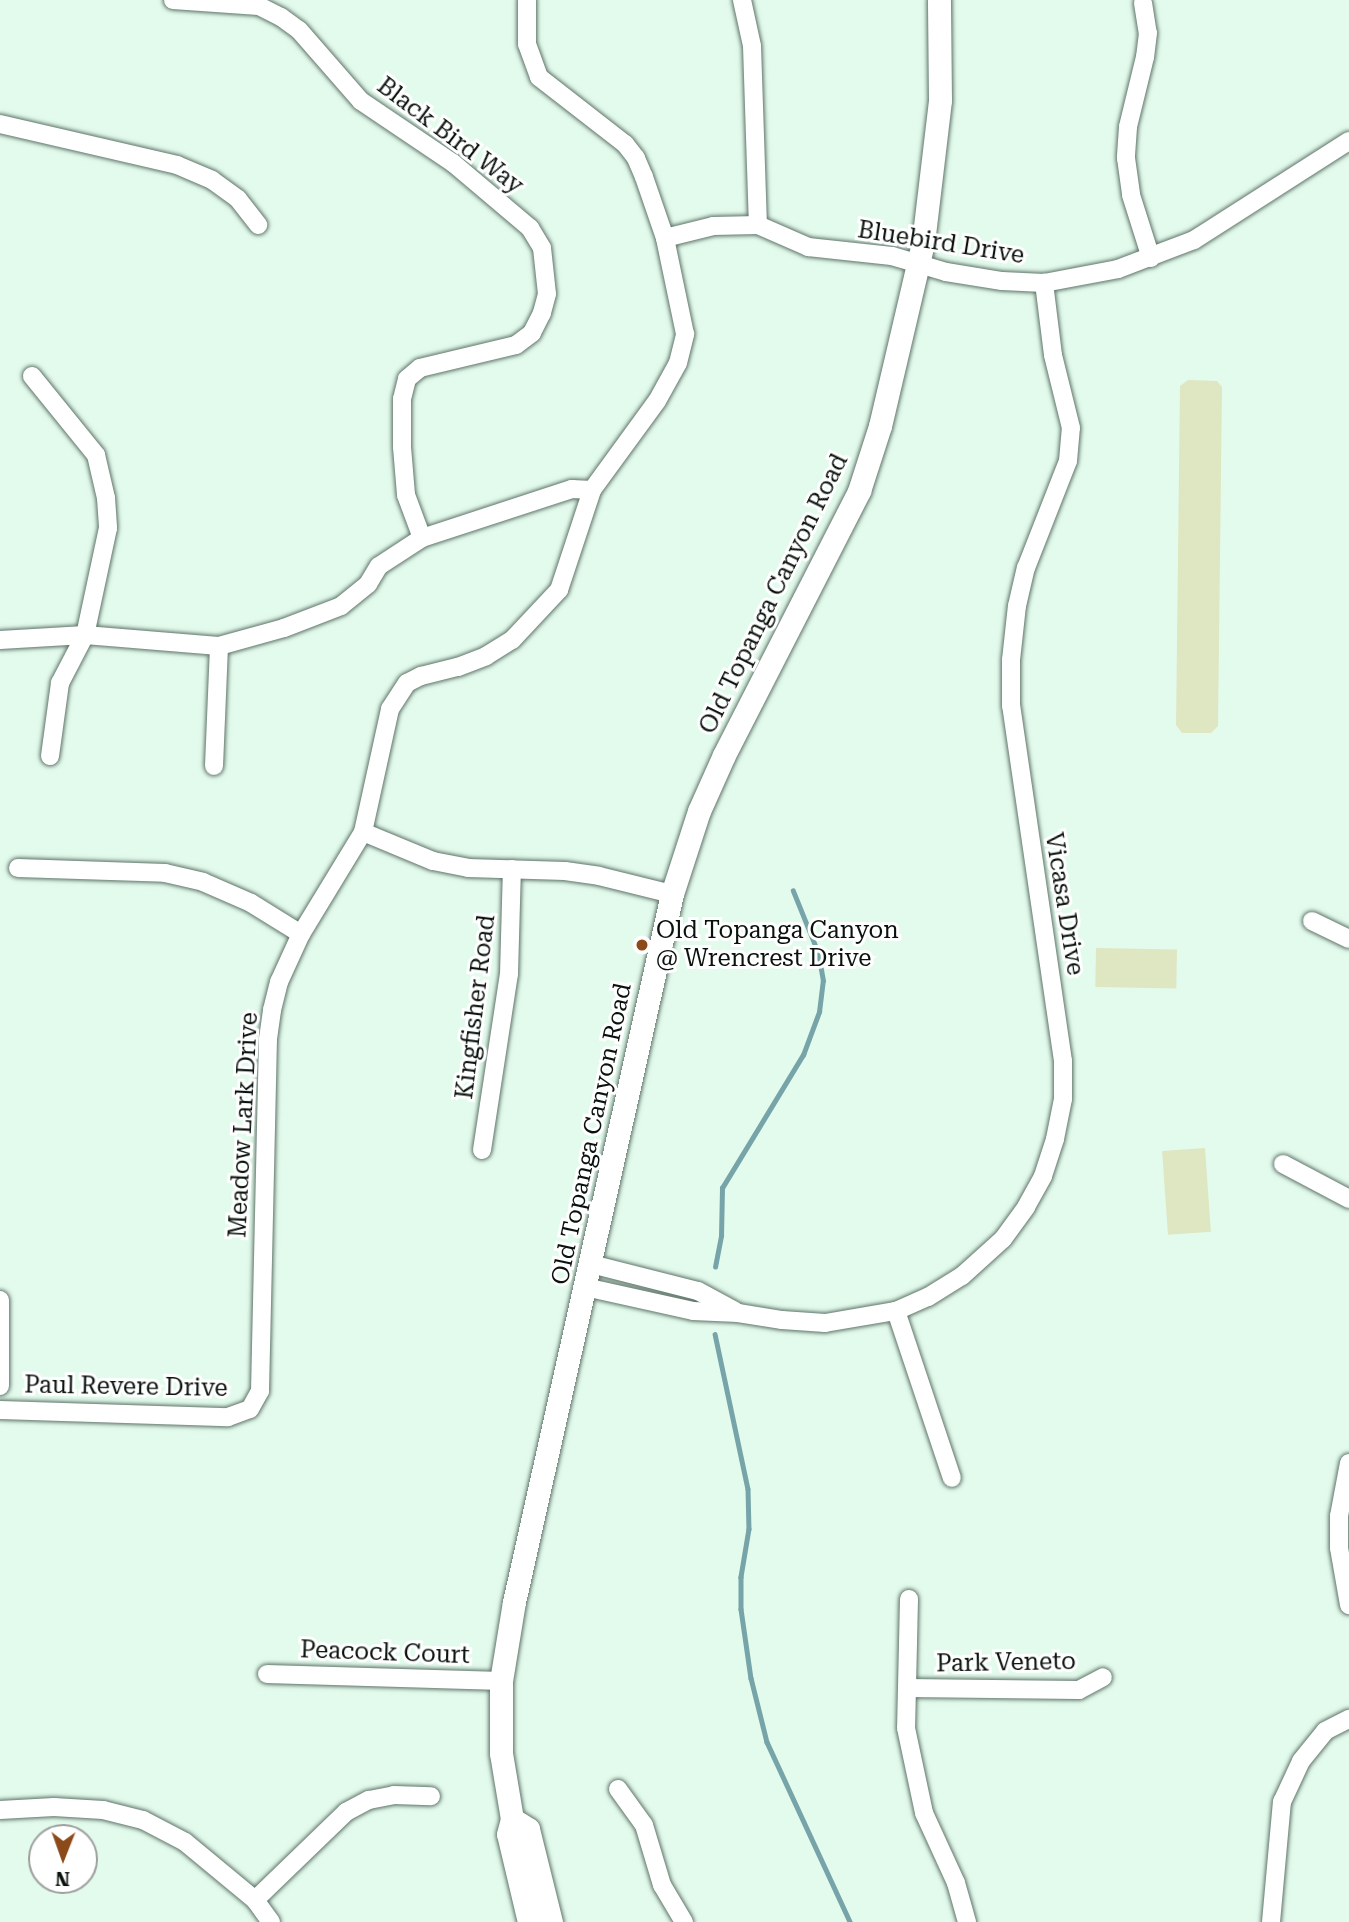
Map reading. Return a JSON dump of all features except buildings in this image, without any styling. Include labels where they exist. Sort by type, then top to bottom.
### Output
[{"type":"street","name":"Black Bird Way","points":[[173,0],[259,6],[281,17],[299,30],[361,101],[453,163],[530,228],[542,248],[547,293],[542,313],[531,332],[516,345],[420,368],[407,379],[402,399],[402,447],[407,495],[422,538]]},
{"type":"street","name":"Meadow Lark Drive","points":[[250,1409],[260,1391],[268,1040],[279,982],[301,934],[363,832],[371,807],[385,725],[399,693],[407,683],[421,676],[458,667],[486,656],[512,640],[559,590],[592,491],[657,401],[678,363],[685,334],[665,238],[636,158],[625,144],[539,77],[527,44],[527,0]]},
{"type":"street","points":[[742,0],[752,46],[758,225]]},
{"type":"street","name":"Old Topanga Canyon Road","points":[[530,1922],[509,1834],[512,1819],[501,1753],[501,1681],[514,1602],[672,894],[699,811],[724,755],[859,491],[880,426],[920,264],[940,100],[939,0]]},
{"type":"street","points":[[1143,3],[1147,45],[1128,127],[1126,158],[1131,195],[1151,258]]},
{"type":"street","points":[[0,124],[177,165],[212,180],[238,199],[258,225]]},
{"type":"street","name":"Bluebird Drive","points":[[665,238],[713,226],[758,225],[808,247],[892,257],[946,272],[1002,281],[1044,283],[1118,269],[1194,240],[1349,141]]},
{"type":"street","name":"Vicasa Drive","points":[[585,1287],[693,1311],[738,1312],[825,1323],[896,1311],[929,1297],[962,1276],[1003,1239],[1026,1207],[1042,1176],[1055,1139],[1063,1099],[1063,1061],[1011,706],[1011,660],[1017,606],[1027,568],[1068,461],[1071,428],[1054,355],[1044,283]]},
{"type":"street","points":[[32,376],[96,455],[106,498],[108,528],[85,635],[60,683],[50,756]]},
{"type":"street","points":[[0,640],[85,635],[219,646],[284,628],[341,606],[368,584],[379,566],[422,538],[572,489],[592,491]]},
{"type":"street","points":[[214,766],[219,646]]},
{"type":"street","points":[[363,832],[433,860],[468,868],[599,876],[672,894]]},
{"type":"street","points":[[18,868],[165,873],[203,882],[251,903],[301,934]]},
{"type":"street","name":"Kingfisher Road","points":[[482,1150],[509,974],[512,869]]},
{"type":"street","points":[[1312,921],[1349,939]]},
{"type":"street","points":[[1283,1164],[1349,1199]]},
{"type":"street","name":"Vicasa Drive","points":[[591,1264],[698,1291],[738,1312]]},
{"type":"street","points":[[0,1300],[0,1386]]},
{"type":"street","points":[[896,1311],[952,1478]]},
{"type":"street","name":"Paul Revere Drive","points":[[0,1410],[228,1417],[250,1409]]},
{"type":"street","points":[[1349,1463],[1339,1516],[1339,1548],[1349,1605]]},
{"type":"street","points":[[909,1599],[906,1728],[923,1813],[956,1883],[967,1922]]},
{"type":"street","name":"Peacock Court","points":[[267,1674],[501,1681]]},
{"type":"street","name":"Park Veneto","points":[[907,1688],[1079,1690],[1103,1677]]},
{"type":"street","points":[[1271,1922],[1282,1802],[1301,1761],[1325,1731],[1349,1719]]},
{"type":"street","points":[[618,1789],[644,1825],[662,1885],[684,1922]]},
{"type":"street","points":[[255,1900],[346,1812],[369,1800],[394,1795],[431,1796]]},
{"type":"street","points":[[0,1810],[54,1807],[103,1810],[143,1820],[185,1842],[255,1900],[271,1922]]},
{"type":"street","points":[[512,1819],[528,1829],[551,1922]]},
{"type":"green space","points":[[1188,380],[1217,381],[1222,387],[1218,726],[1211,733],[1182,733],[1176,725],[1180,386]]},
{"type":"green space","points":[[1096,948],[1177,949],[1176,988],[1095,987]]},
{"type":"green space","points":[[1205,1148],[1211,1232],[1168,1235],[1162,1151]]},
{"type":"waterway","points":[[715,1267],[721,1236],[722,1188],[803,1055],[819,1012],[823,981],[818,953],[793,891]]},
{"type":"waterway","points":[[715,1334],[748,1489],[749,1529],[741,1577],[741,1609],[751,1678],[767,1742],[850,1922]]},
{"type":"place","name":"Old Topanga Canyon @ Wrencrest Drive","points":[[642,945]]}]
